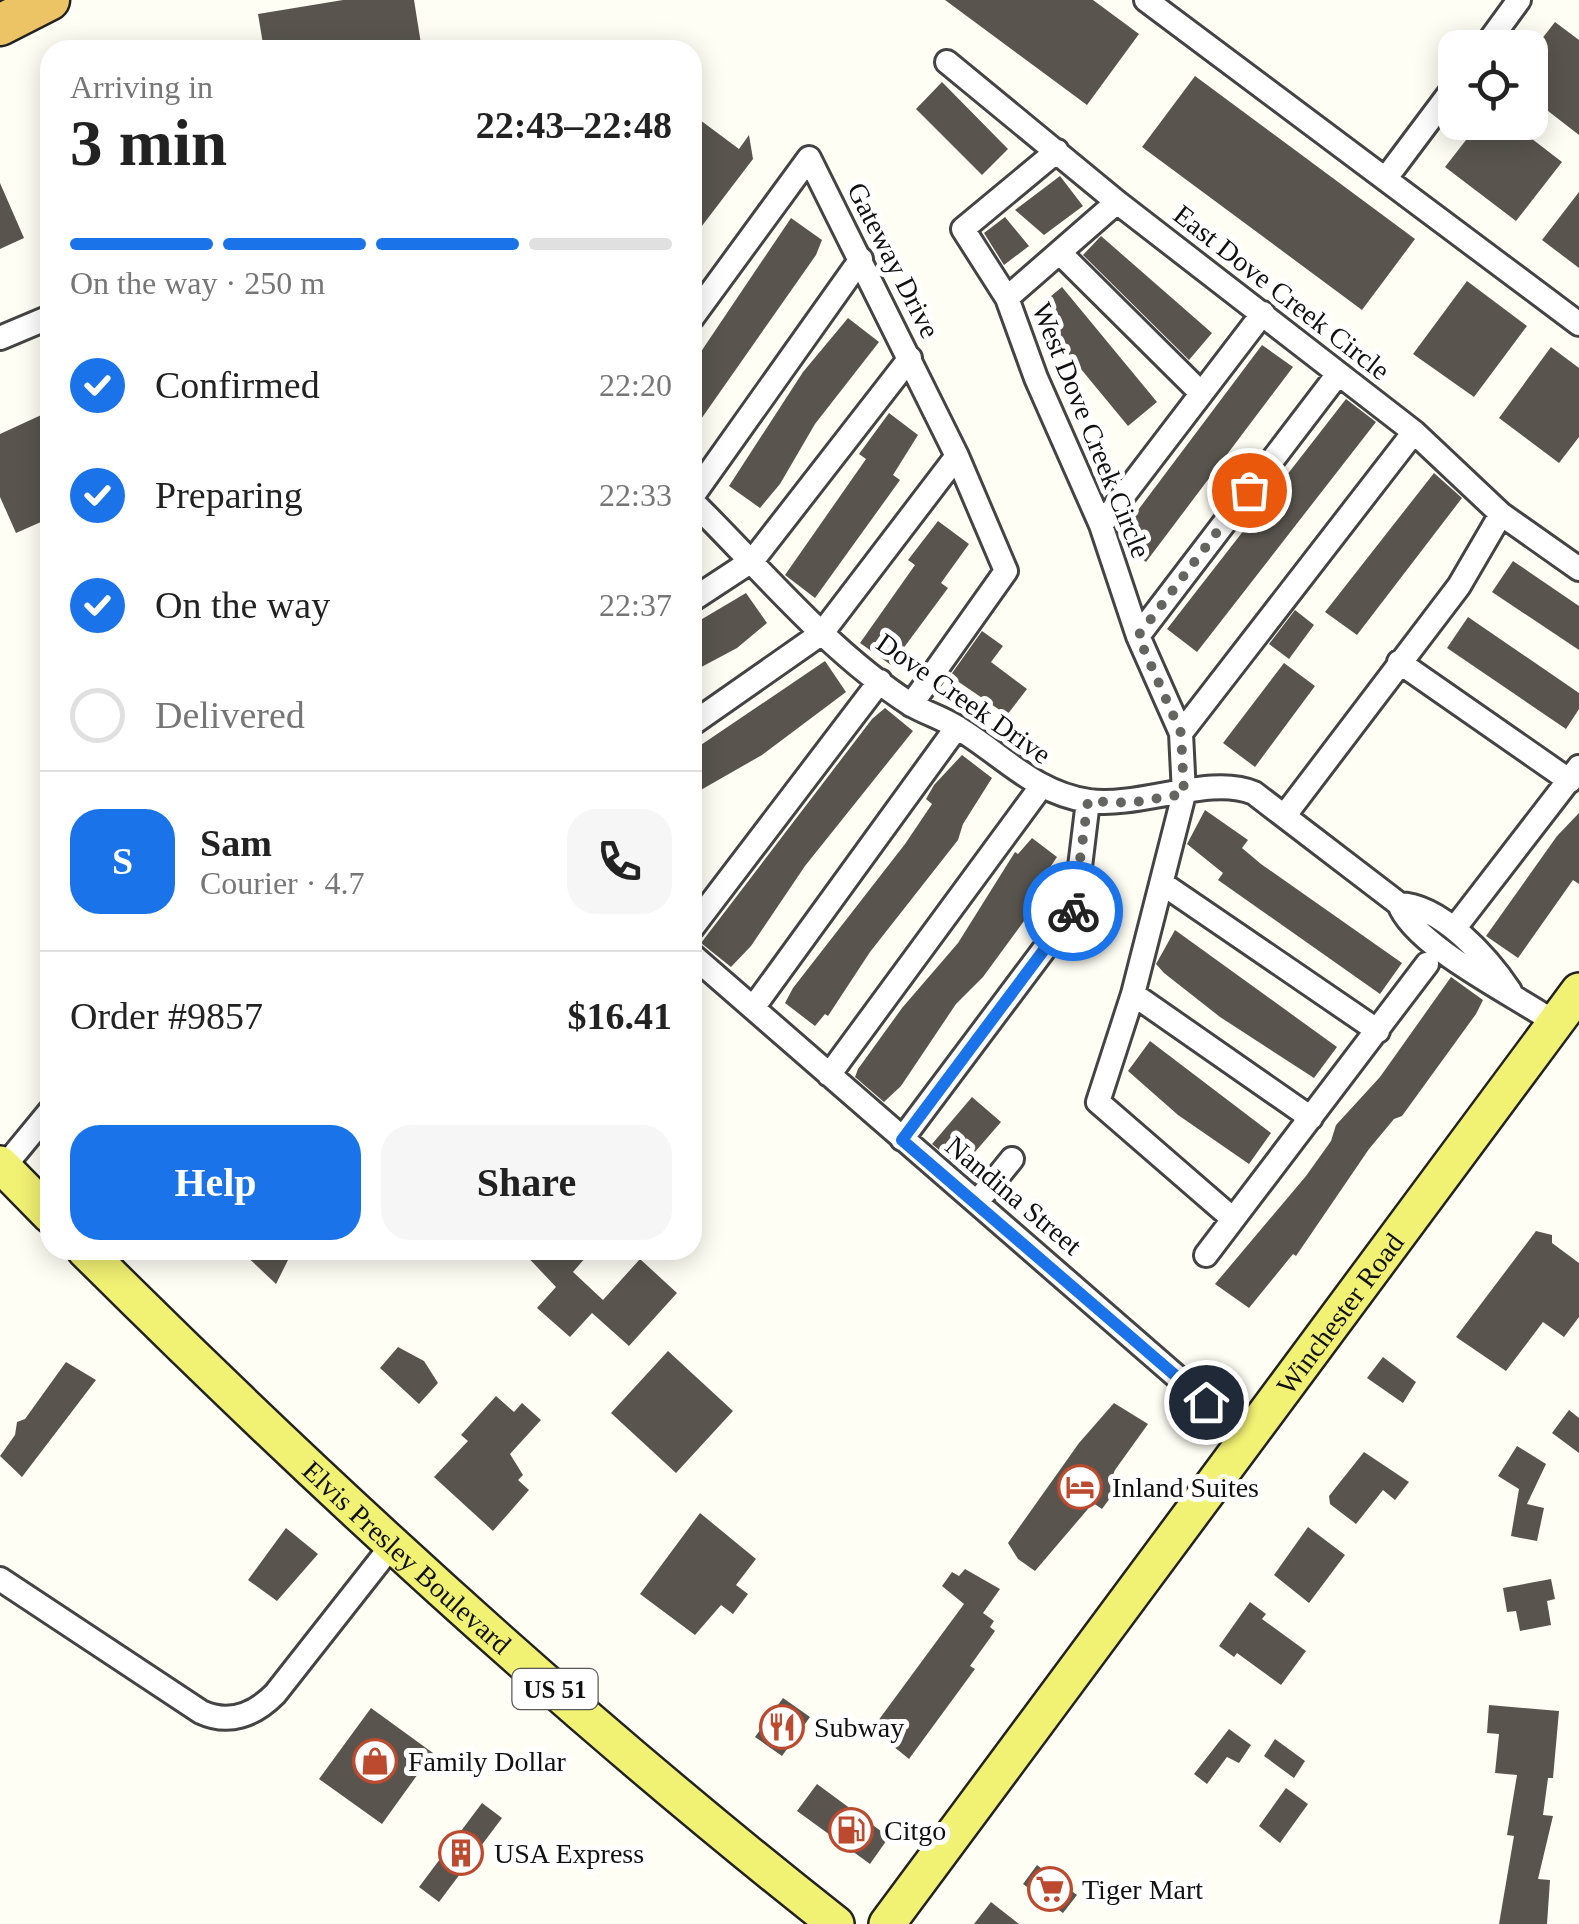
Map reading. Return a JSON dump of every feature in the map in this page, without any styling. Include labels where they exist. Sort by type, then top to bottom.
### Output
[{"type":"highway","points":[[0,25],[49,0]]},
{"type":"main road","name":"Winchester Road","points":[[887,1924],[1579,991]]},
{"type":"main road","points":[[2,1166],[40,1205]]},
{"type":"main road","name":"Elvis Presley Boulevard","points":[[95,1260],[393,1544],[540,1676],[836,1924]]},
{"type":"street","points":[[1146,0],[1579,324]]},
{"type":"street","points":[[1498,30],[1520,0]]},
{"type":"street","name":"East Dove Creek Circle","points":[[947,62],[1117,202],[1414,432],[1501,514],[1579,570]]},
{"type":"street","points":[[1386,178],[1438,109]]},
{"type":"street","name":"West Dove Creek Circle","points":[[1057,151],[963,230],[1007,298],[1036,378],[1101,525],[1138,636],[1181,733],[1184,794]]},
{"type":"street","name":"Gateway Drive","points":[[702,304],[810,158],[957,456],[1006,571],[912,705]]},
{"type":"street","points":[[1007,298],[1117,202]]},
{"type":"street","points":[[1060,254],[1201,393]]},
{"type":"street","points":[[702,485],[861,259]]},
{"type":"street","points":[[1101,525],[1263,313]]},
{"type":"street","points":[[0,338],[40,321]]},
{"type":"street","points":[[702,593],[752,560],[910,358]]},
{"type":"street","points":[[1138,636],[1338,374]]},
{"type":"street","points":[[1181,733],[1414,432]]},
{"type":"street","points":[[702,717],[822,633],[957,456]]},
{"type":"street","name":"Dove Creek Drive","points":[[702,509],[822,633],[880,681],[912,705],[958,727],[1040,788],[1088,801],[1130,803],[1184,794]]},
{"type":"street","points":[[1286,815],[1458,586],[1501,514]]},
{"type":"street","points":[[1206,1255],[1575,774],[1398,662]]},
{"type":"street","points":[[702,915],[880,681]]},
{"type":"street","points":[[752,1008],[958,727]]},
{"type":"street","points":[[1233,1219],[1098,1102],[1133,994],[1184,794],[1240,787],[1286,815],[1400,904],[1418,904],[1445,940],[1486,956],[1510,991],[1554,1022]]},
{"type":"street","points":[[829,1075],[1040,788]]},
{"type":"street","points":[[902,1140],[1075,908],[1088,801]]},
{"type":"street","points":[[1163,884],[1378,1031]]},
{"type":"street","name":"Nandina Street","points":[[702,964],[1206,1402]]},
{"type":"street","points":[[1133,994],[1311,1118]]},
{"type":"street","points":[[2,1166],[40,1122]]},
{"type":"street","points":[[977,1202],[1012,1159]]},
{"type":"street","points":[[0,1580],[202,1712],[234,1718],[263,1706],[275,1694],[393,1544]]},
{"type":"building","points":[[343,0],[414,0],[420,40],[262,40],[258,14]]},
{"type":"building","points":[[945,0],[1093,0],[1139,34],[1087,105]]},
{"type":"building","points":[[1555,22],[1579,40],[1579,135],[1548,111],[1548,31]]},
{"type":"building","points":[[1195,76],[1415,239],[1362,310],[1142,147]]},
{"type":"building","points":[[942,82],[1008,149],[982,175],[916,109]]},
{"type":"building","points":[[702,121],[739,149],[749,135],[753,159],[702,226]]},
{"type":"building","points":[[1466,140],[1533,140],[1562,162],[1516,221],[1445,167]]},
{"type":"building","points":[[1060,176],[1083,206],[1044,235],[1015,210]]},
{"type":"building","points":[[0,183],[24,238],[0,249]]},
{"type":"building","points":[[1579,192],[1579,268],[1542,240]]},
{"type":"building","points":[[1005,217],[1029,246],[1004,265],[984,233]]},
{"type":"building","points":[[791,218],[822,240],[816,255],[702,418],[702,350]]},
{"type":"building","points":[[1101,236],[1212,333],[1189,360],[1083,255]]},
{"type":"building","points":[[1467,281],[1527,326],[1474,397],[1413,354]]},
{"type":"building","points":[[1062,287],[1157,402],[1128,426],[1033,311]]},
{"type":"building","points":[[848,318],[879,342],[815,424],[780,484],[760,508],[729,486],[803,372]]},
{"type":"building","points":[[1262,345],[1293,367],[1146,562],[1124,545],[1120,534]]},
{"type":"building","points":[[1551,347],[1579,368],[1579,437],[1559,463],[1499,418]]},
{"type":"building","points":[[1346,399],[1376,422],[1197,652],[1167,629]]},
{"type":"building","points":[[889,413],[918,435],[893,475],[900,480],[815,598],[785,575],[866,459],[859,454]]},
{"type":"building","points":[[40,416],[40,522],[16,533],[0,497],[0,434]]},
{"type":"building","points":[[1434,473],[1462,498],[1357,635],[1325,612]]},
{"type":"building","points":[[938,521],[969,544],[941,583],[948,588],[891,665],[860,643],[915,565],[908,560]]},
{"type":"building","points":[[1513,561],[1579,606],[1579,650],[1492,592]]},
{"type":"building","points":[[746,593],[767,623],[737,648],[702,667],[702,619]]},
{"type":"building","points":[[1295,610],[1314,625],[1289,659],[1269,644]]},
{"type":"building","points":[[1468,617],[1579,693],[1579,709],[1566,729],[1447,648]]},
{"type":"building","points":[[982,631],[1003,646],[991,662],[1027,689],[1007,715],[950,676]]},
{"type":"building","points":[[825,661],[846,692],[762,755],[702,789],[702,744]]},
{"type":"building","points":[[1284,663],[1315,686],[1255,767],[1223,743]]},
{"type":"building","points":[[885,708],[913,731],[805,866],[751,946],[731,967],[702,942],[872,719]]},
{"type":"building","points":[[962,755],[992,778],[963,824],[958,840],[870,952],[828,1016],[825,1014],[815,1026],[785,1003],[793,988],[905,844],[932,804],[926,799],[934,785]]},
{"type":"building","points":[[1205,810],[1248,840],[1242,848],[1261,864],[1402,963],[1380,994],[1218,880],[1223,873],[1187,844]]},
{"type":"building","points":[[1579,813],[1579,884],[1573,880],[1518,958],[1486,936],[1557,836]]},
{"type":"building","points":[[1032,838],[1057,857],[1026,903],[1030,907],[1024,921],[983,977],[956,1004],[901,1086],[884,1102],[855,1077],[858,1069],[902,1008],[958,943],[1015,852],[1018,854]]},
{"type":"building","points":[[1175,930],[1337,1047],[1314,1078],[1220,1017],[1164,973],[1156,964]]},
{"type":"building","points":[[1451,977],[1483,1000],[1476,1014],[1402,1116],[1394,1119],[1369,1149],[1296,1256],[1293,1254],[1249,1308],[1215,1284],[1306,1176],[1331,1141],[1336,1125],[1380,1077]]},
{"type":"building","points":[[1150,1041],[1271,1133],[1249,1164],[1178,1115],[1128,1071]]},
{"type":"building","points":[[972,1097],[1001,1122],[961,1168],[932,1144]]},
{"type":"building","points":[[1536,1231],[1552,1235],[1552,1243],[1579,1263],[1579,1317],[1564,1337],[1543,1322],[1506,1371],[1456,1337]]},
{"type":"building","points":[[251,1260],[288,1260],[276,1284]]},
{"type":"building","points":[[530,1260],[583,1260],[573,1272],[603,1300],[641,1260],[677,1293],[629,1346],[592,1313],[570,1337],[537,1308],[556,1287]]},
{"type":"building","points":[[398,1347],[424,1361],[438,1383],[419,1404],[380,1368]]},
{"type":"building","points":[[668,1351],[733,1411],[676,1473],[611,1413]]},
{"type":"building","points":[[1383,1357],[1416,1382],[1403,1403],[1367,1378]]},
{"type":"building","points":[[66,1362],[96,1380],[22,1477],[0,1456],[15,1435],[17,1422],[25,1419]]},
{"type":"building","points":[[496,1396],[514,1412],[522,1403],[541,1420],[510,1454],[523,1475],[518,1480],[529,1490],[493,1531],[434,1477],[468,1441],[461,1435]]},
{"type":"building","name":"Inland Suites","points":[[1114,1403],[1148,1424],[1115,1470],[1109,1484],[1116,1490],[1102,1509],[1093,1503],[1035,1571],[1018,1559],[1008,1543],[1079,1443]]},
{"type":"building","points":[[1569,1410],[1579,1418],[1579,1453],[1552,1433]]},
{"type":"building","points":[[1517,1446],[1546,1464],[1527,1504],[1544,1508],[1537,1541],[1511,1536],[1519,1489],[1498,1476]]},
{"type":"building","points":[[1364,1452],[1409,1482],[1395,1500],[1383,1490],[1356,1524],[1330,1504],[1329,1496]]},
{"type":"building","points":[[700,1513],[756,1559],[736,1585],[748,1594],[733,1614],[721,1605],[695,1635],[640,1594]]},
{"type":"building","points":[[1308,1527],[1345,1555],[1309,1603],[1274,1575]]},
{"type":"building","points":[[286,1528],[318,1554],[277,1601],[248,1580]]},
{"type":"building","points":[[965,1569],[1000,1589],[983,1613],[994,1621],[990,1627],[995,1631],[970,1666],[975,1669],[909,1759],[872,1729],[964,1604],[942,1586],[952,1572],[959,1576]]},
{"type":"building","points":[[1551,1579],[1555,1599],[1547,1601],[1551,1625],[1520,1631],[1516,1611],[1507,1612],[1503,1588]]},
{"type":"building","points":[[1250,1602],[1266,1614],[1262,1619],[1306,1651],[1281,1685],[1237,1653],[1234,1657],[1219,1646]]},
{"type":"building","name":"Subway","points":[[783,1698],[810,1717],[782,1756],[755,1737]]},
{"type":"building","points":[[1489,1705],[1559,1711],[1553,1778],[1548,1778],[1543,1815],[1553,1816],[1538,1879],[1550,1880],[1547,1924],[1499,1924],[1514,1836],[1507,1835],[1517,1775],[1495,1773],[1499,1734],[1487,1733]]},
{"type":"building","points":[[371,1708],[433,1753],[382,1824],[319,1779]]},
{"type":"building","points":[[1229,1729],[1251,1745],[1239,1763],[1227,1757],[1207,1784],[1194,1774]]},
{"type":"building","points":[[1275,1739],[1305,1761],[1294,1778],[1264,1756]]},
{"type":"building","name":"Citgo","points":[[817,1784],[889,1837],[870,1864],[797,1811]]},
{"type":"building","points":[[1286,1788],[1308,1804],[1280,1843],[1259,1826]]},
{"type":"building","name":"USA Express","points":[[482,1803],[502,1818],[439,1902],[419,1887]]},
{"type":"building","name":"Tiger Mart","points":[[1037,1865],[1077,1895],[1063,1913],[1023,1884]]},
{"type":"building","points":[[991,1902],[1019,1924],[974,1924]]},
{"type":"way so far","points":[[1073,911],[1088,801],[1130,803],[1184,794],[1181,733],[1138,636],[1249,490]]},
{"type":"place","name":"Inland Suites","points":[[1080,1487]]},
{"type":"place","name":"Subway","points":[[782,1727]]},
{"type":"place","name":"Family Dollar","points":[[375,1761]]},
{"type":"place","name":"Citgo","points":[[851,1830]]},
{"type":"place","name":"USA Express","points":[[461,1853]]},
{"type":"place","name":"Tiger Mart","points":[[1050,1889]]},
{"type":"route","points":[[1073,911],[902,1140],[1206,1402]]}]
